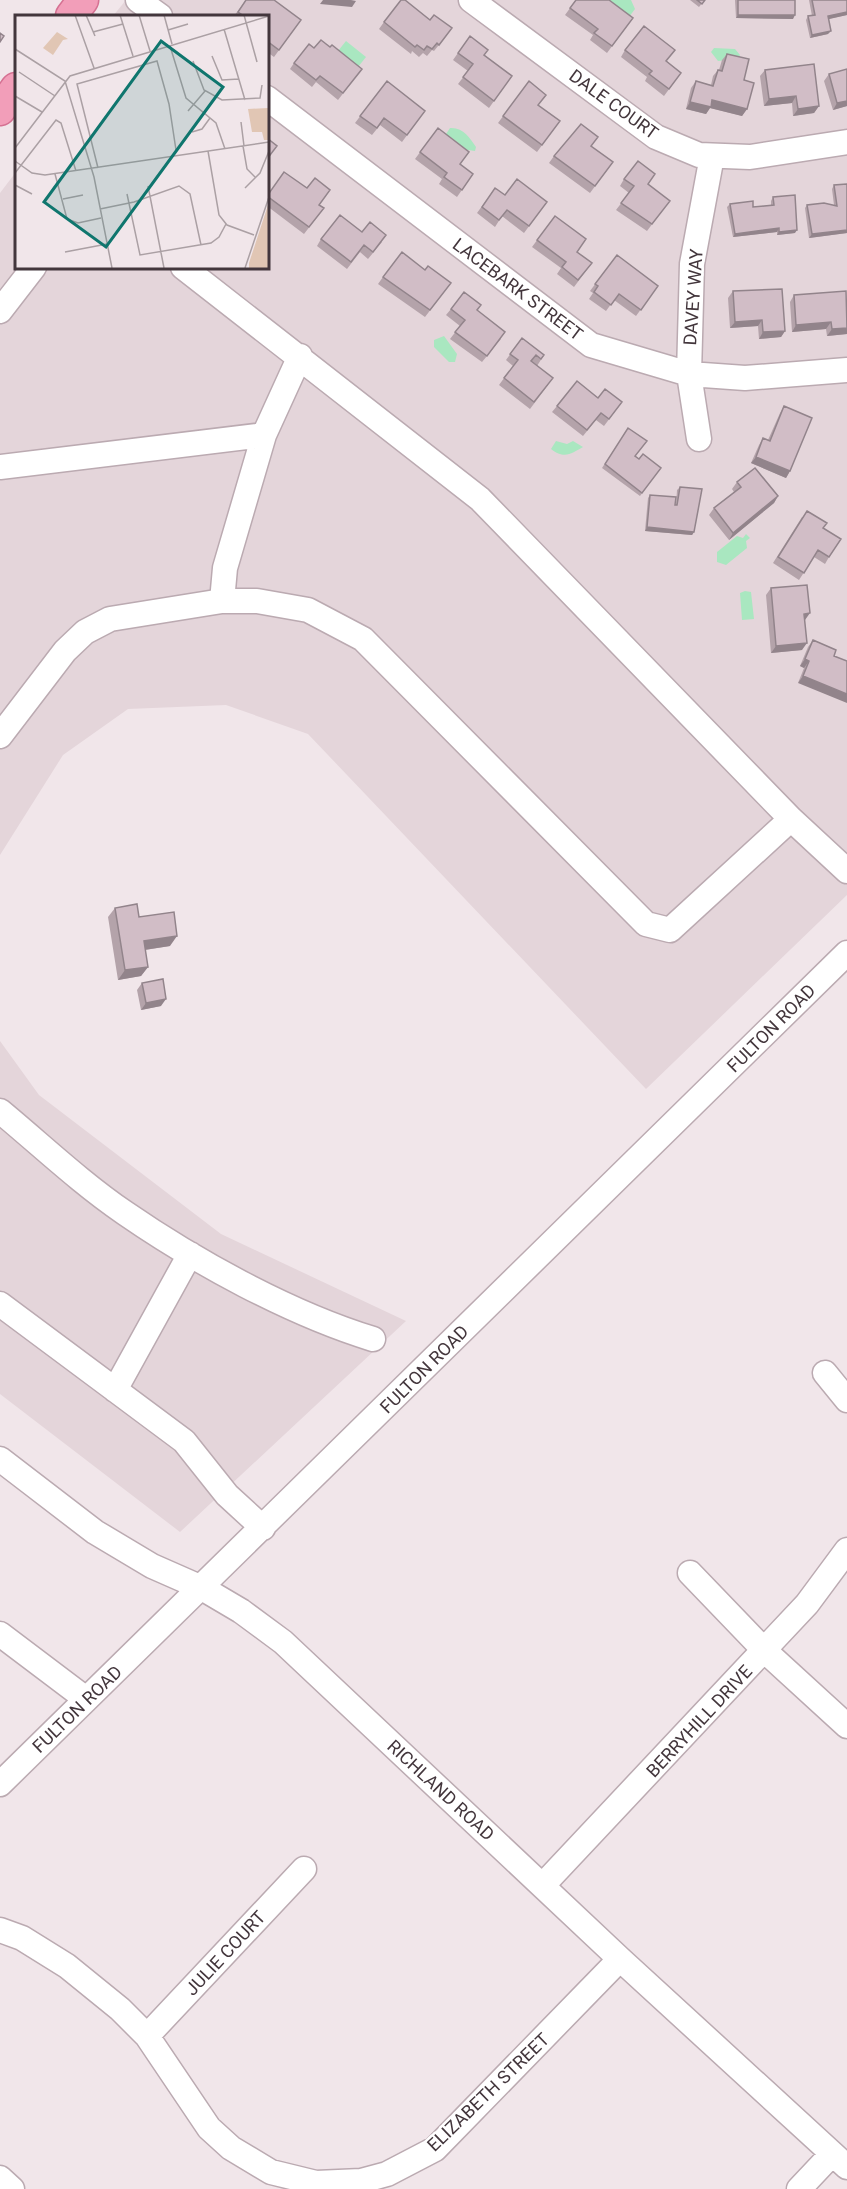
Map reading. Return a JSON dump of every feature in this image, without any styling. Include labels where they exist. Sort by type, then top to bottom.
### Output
[{"type":"main road","points":[[72,15],[83,0]]},
{"type":"main road","points":[[0,110],[15,89]]},
{"type":"street","points":[[138,0],[159,15]]},
{"type":"street","name":"DALE COURT","points":[[471,0],[656,137],[699,155],[750,157],[847,142]]},
{"type":"street","name":"LACEBARK STREET","points":[[268,99],[591,345],[689,374],[745,378],[847,370]]},
{"type":"street","name":"DAVEY WAY","points":[[699,439],[689,374],[692,264],[712,156]]},
{"type":"street","points":[[0,310],[33,268]]},
{"type":"street","points":[[184,268],[300,356],[480,499],[791,819],[846,870]]},
{"type":"street","points":[[222,601],[225,568],[264,435],[300,356]]},
{"type":"street","points":[[0,467],[264,435]]},
{"type":"street","points":[[0,736],[65,651],[85,632],[110,619],[222,601],[257,601],[308,610],[363,639],[646,924],[670,930],[791,819]]},
{"type":"street","name":"FULTON ROAD","points":[[0,1784],[847,953]]},
{"type":"street","points":[[0,1111],[123,1212],[190,1254],[336,1328],[373,1340]]},
{"type":"street","points":[[115,1390],[190,1254]]},
{"type":"street","points":[[0,1304],[184,1441],[227,1495],[263,1528]]},
{"type":"street","points":[[825,1372],[847,1400]]},
{"type":"street","name":"RICHLAND ROAD","points":[[0,1459],[95,1532],[152,1566],[202,1588],[241,1611],[283,1642],[620,1959],[840,2161]]},
{"type":"street","name":"BERRYHILL DRIVE","points":[[543,1885],[807,1605],[847,1550]]},
{"type":"street","points":[[690,1573],[765,1651],[847,1726]]},
{"type":"street","points":[[0,1634],[86,1699]]},
{"type":"street","name":"JULIE COURT","points":[[147,2036],[304,1869]]},
{"type":"street","name":"ELIZABETH STREET","points":[[0,1930],[22,1938],[67,1966],[120,2009],[147,2036],[209,2128],[231,2148],[271,2172],[337,2186],[387,2174],[435,2149],[620,1959]]},
{"type":"street","points":[[799,2189],[840,2161]]},
{"type":"street","points":[[0,2178],[12,2189]]},
{"type":"shaded area","points":[[126,0],[847,0],[847,895],[646,1089],[308,734],[226,705],[128,709],[63,755],[0,855],[0,193],[15,173],[15,268],[268,268],[268,15],[114,15]]},
{"type":"shaded area","points":[[610,0],[631,0],[635,9],[629,17]]},
{"type":"shaded area","points":[[346,41],[366,57],[358,67],[338,51]]},
{"type":"shaded area","points":[[714,48],[735,49],[740,55],[738,59],[718,61],[711,52]]},
{"type":"shaded area","points":[[450,128],[459,129],[466,134],[476,147],[475,151],[461,149],[457,142],[446,134]]},
{"type":"shaded area","points":[[444,336],[457,354],[455,362],[449,362],[434,347],[434,340]]},
{"type":"shaded area","points":[[556,441],[567,444],[573,441],[583,447],[564,455],[551,449]]},
{"type":"shaded area","points":[[746,534],[750,538],[746,541],[747,548],[726,565],[717,562],[717,552],[737,536],[743,538]]},
{"type":"shaded area","points":[[751,592],[754,619],[742,620],[740,593]]},
{"type":"shaded area","points":[[0,1041],[39,1095],[221,1234],[406,1321],[180,1532],[0,1394]]},
{"type":"building","points":[[246,0],[274,0],[301,20],[279,50],[268,42],[268,15],[242,15],[238,12]]},
{"type":"building","points":[[401,0],[405,0],[430,20],[434,15],[452,28],[439,45],[437,43],[432,49],[427,46],[424,50],[417,45],[415,47],[384,22]]},
{"type":"building","points":[[576,0],[609,0],[633,18],[612,46],[594,33],[598,29],[570,8]]},
{"type":"building","points":[[738,0],[795,0],[795,15],[738,15]]},
{"type":"building","points":[[812,0],[847,0],[847,12],[828,16],[831,31],[812,35],[808,16],[815,15]]},
{"type":"building","points":[[644,26],[675,50],[666,61],[681,73],[669,89],[649,74],[652,71],[625,50]]},
{"type":"building","points":[[470,36],[488,50],[484,55],[512,76],[494,101],[463,77],[473,64],[458,53]]},
{"type":"building","points":[[321,40],[330,47],[332,45],[362,69],[343,93],[320,76],[316,80],[294,63],[309,44],[314,48]]},
{"type":"building","points":[[727,54],[749,59],[744,80],[754,83],[747,109],[712,100],[711,107],[690,102],[696,81],[713,86],[718,70],[722,71]]},
{"type":"building","points":[[814,64],[819,106],[798,109],[796,96],[769,99],[765,70]]},
{"type":"building","points":[[847,69],[847,101],[837,103],[829,74]]},
{"type":"building","points":[[387,81],[425,111],[407,135],[384,118],[377,128],[360,116]]},
{"type":"building","points":[[529,81],[546,95],[538,105],[560,121],[542,145],[503,116]]},
{"type":"building","points":[[581,124],[598,137],[591,146],[613,162],[595,186],[554,156]]},
{"type":"building","points":[[438,128],[469,152],[460,164],[473,174],[462,190],[444,177],[447,173],[420,152]]},
{"type":"building","points":[[268,139],[277,146],[268,158]]},
{"type":"building","points":[[638,161],[655,174],[648,184],[670,201],[652,224],[621,203],[634,186],[624,179]]},
{"type":"building","points":[[284,172],[307,188],[315,178],[330,190],[319,205],[324,208],[309,227],[268,195]]},
{"type":"building","points":[[517,179],[547,202],[529,226],[507,210],[499,220],[482,207],[495,188],[505,195]]},
{"type":"building","points":[[847,184],[847,230],[812,234],[807,205],[824,203],[837,206],[834,185]]},
{"type":"building","points":[[795,195],[797,230],[779,232],[779,228],[735,234],[730,204],[753,201],[753,207],[774,205],[773,197]]},
{"type":"building","points":[[340,215],[362,232],[370,222],[386,235],[373,252],[364,245],[351,262],[321,239]]},
{"type":"building","points":[[555,216],[586,239],[577,252],[592,263],[578,280],[562,267],[566,262],[537,240]]},
{"type":"building","points":[[402,252],[425,270],[428,266],[451,283],[430,310],[383,277]]},
{"type":"building","points":[[617,255],[658,286],[641,310],[619,294],[611,305],[594,292],[598,286],[595,284]]},
{"type":"building","points":[[782,289],[785,331],[763,332],[762,320],[735,322],[733,291]]},
{"type":"building","points":[[846,291],[847,328],[832,329],[831,322],[796,325],[794,295]]},
{"type":"building","points":[[464,292],[481,305],[477,310],[505,332],[487,356],[455,332],[465,320],[451,309]]},
{"type":"building","points":[[522,338],[544,355],[541,359],[536,355],[531,361],[553,378],[534,402],[504,378],[518,360],[510,354]]},
{"type":"building","points":[[577,381],[598,398],[605,389],[622,402],[609,419],[601,413],[587,430],[557,406]]},
{"type":"building","points":[[784,406],[812,418],[790,471],[756,457],[763,438],[770,441]]},
{"type":"building","points":[[628,428],[647,441],[635,456],[639,459],[643,454],[661,468],[642,493],[605,464]]},
{"type":"building","points":[[755,468],[778,496],[733,533],[714,508],[741,487],[737,482]]},
{"type":"building","points":[[680,487],[702,489],[694,532],[647,527],[650,495],[676,497],[675,505],[677,505]]},
{"type":"building","points":[[807,511],[827,523],[823,528],[841,539],[829,557],[818,550],[804,573],[778,557]]},
{"type":"building","points":[[807,585],[810,613],[804,614],[807,643],[776,646],[771,588]]},
{"type":"building","points":[[813,640],[836,650],[834,656],[847,661],[847,694],[803,676],[809,661],[805,659]]},
{"type":"building","points":[[137,904],[139,917],[174,912],[177,936],[144,941],[148,967],[125,970],[115,908]]},
{"type":"building","points":[[163,979],[166,999],[146,1003],[142,983]]}]
